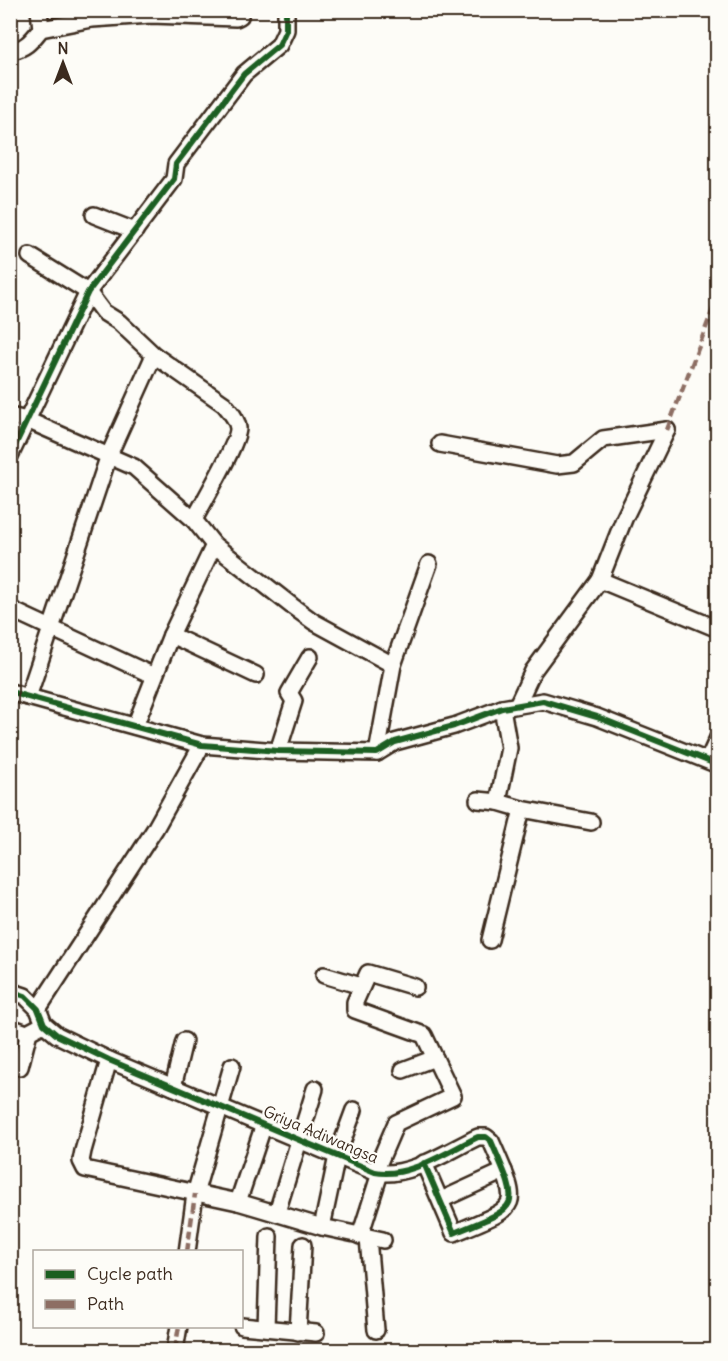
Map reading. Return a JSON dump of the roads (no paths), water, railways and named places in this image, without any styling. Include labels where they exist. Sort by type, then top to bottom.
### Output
[{"type":"street","points":[[39,10],[41,29]]},
{"type":"street","points":[[15,51],[41,29],[108,14],[136,13],[236,18],[240,16],[239,10]]},
{"type":"street","points":[[10,456],[88,292],[174,179],[176,164],[239,81],[257,62],[279,45],[286,30],[285,10]]},
{"type":"street","points":[[94,215],[135,231]]},
{"type":"street","points":[[30,256],[88,292],[103,312],[119,322],[154,355],[224,404],[233,415],[238,429],[234,444],[194,520]]},
{"type":"street","points":[[28,697],[109,455],[154,355]]},
{"type":"street","points":[[10,416],[27,420],[134,467],[194,520],[214,545],[314,622],[393,665]]},
{"type":"street","points":[[440,444],[557,465],[574,463],[603,439],[667,430],[624,519],[600,580],[533,671],[518,703]]},
{"type":"street","points":[[135,726],[171,634],[214,545]]},
{"type":"street","points":[[377,753],[393,665],[429,564]]},
{"type":"street","points":[[600,580],[717,629]]},
{"type":"street","points":[[10,609],[52,626],[154,676]]},
{"type":"street","points":[[171,634],[256,675]]},
{"type":"street","points":[[278,751],[294,700],[289,693],[310,657]]},
{"type":"street","points":[[10,692],[202,745],[278,751],[377,753],[395,742],[454,726],[502,708],[518,703],[543,701],[560,704],[712,763],[717,738]]},
{"type":"street","points":[[498,802],[509,748],[502,708]]},
{"type":"street","points":[[38,1008],[144,846],[202,745]]},
{"type":"street","points":[[478,800],[498,802],[591,822]]},
{"type":"street","points":[[490,940],[522,809]]},
{"type":"street","points":[[376,1330],[371,1238],[377,1173],[396,1123],[453,1096],[424,1035],[356,1010],[361,986],[368,973],[416,987]]},
{"type":"street","points":[[324,975],[361,986]]},
{"type":"street","points":[[10,991],[25,996],[38,1008],[44,1024],[29,1032],[20,1067]]},
{"type":"street","name":"Griya Adiwangsa","points":[[44,1024],[57,1035],[109,1060],[377,1173],[404,1171],[478,1137],[486,1137],[491,1141],[511,1191],[509,1206],[490,1219],[454,1233],[441,1200]]},
{"type":"street","points":[[173,1087],[184,1041]]},
{"type":"street","points":[[403,1070],[435,1058]]},
{"type":"street","points":[[109,1060],[83,1150],[81,1161],[85,1169],[238,1202],[322,1227],[371,1238]]},
{"type":"street","points":[[187,1250],[195,1194],[232,1066]]},
{"type":"street","points":[[277,1212],[315,1089]]},
{"type":"street","points":[[322,1227],[337,1156],[354,1110]]},
{"type":"street","points":[[238,1202],[264,1124]]},
{"type":"street","points":[[424,1163],[441,1200],[504,1171]]},
{"type":"street","points":[[266,1328],[269,1236]]},
{"type":"street","points":[[298,1332],[303,1245]]},
{"type":"street","points":[[243,1326],[316,1334]]},
{"type":"street","points":[[176,1350],[178,1328]]}]
